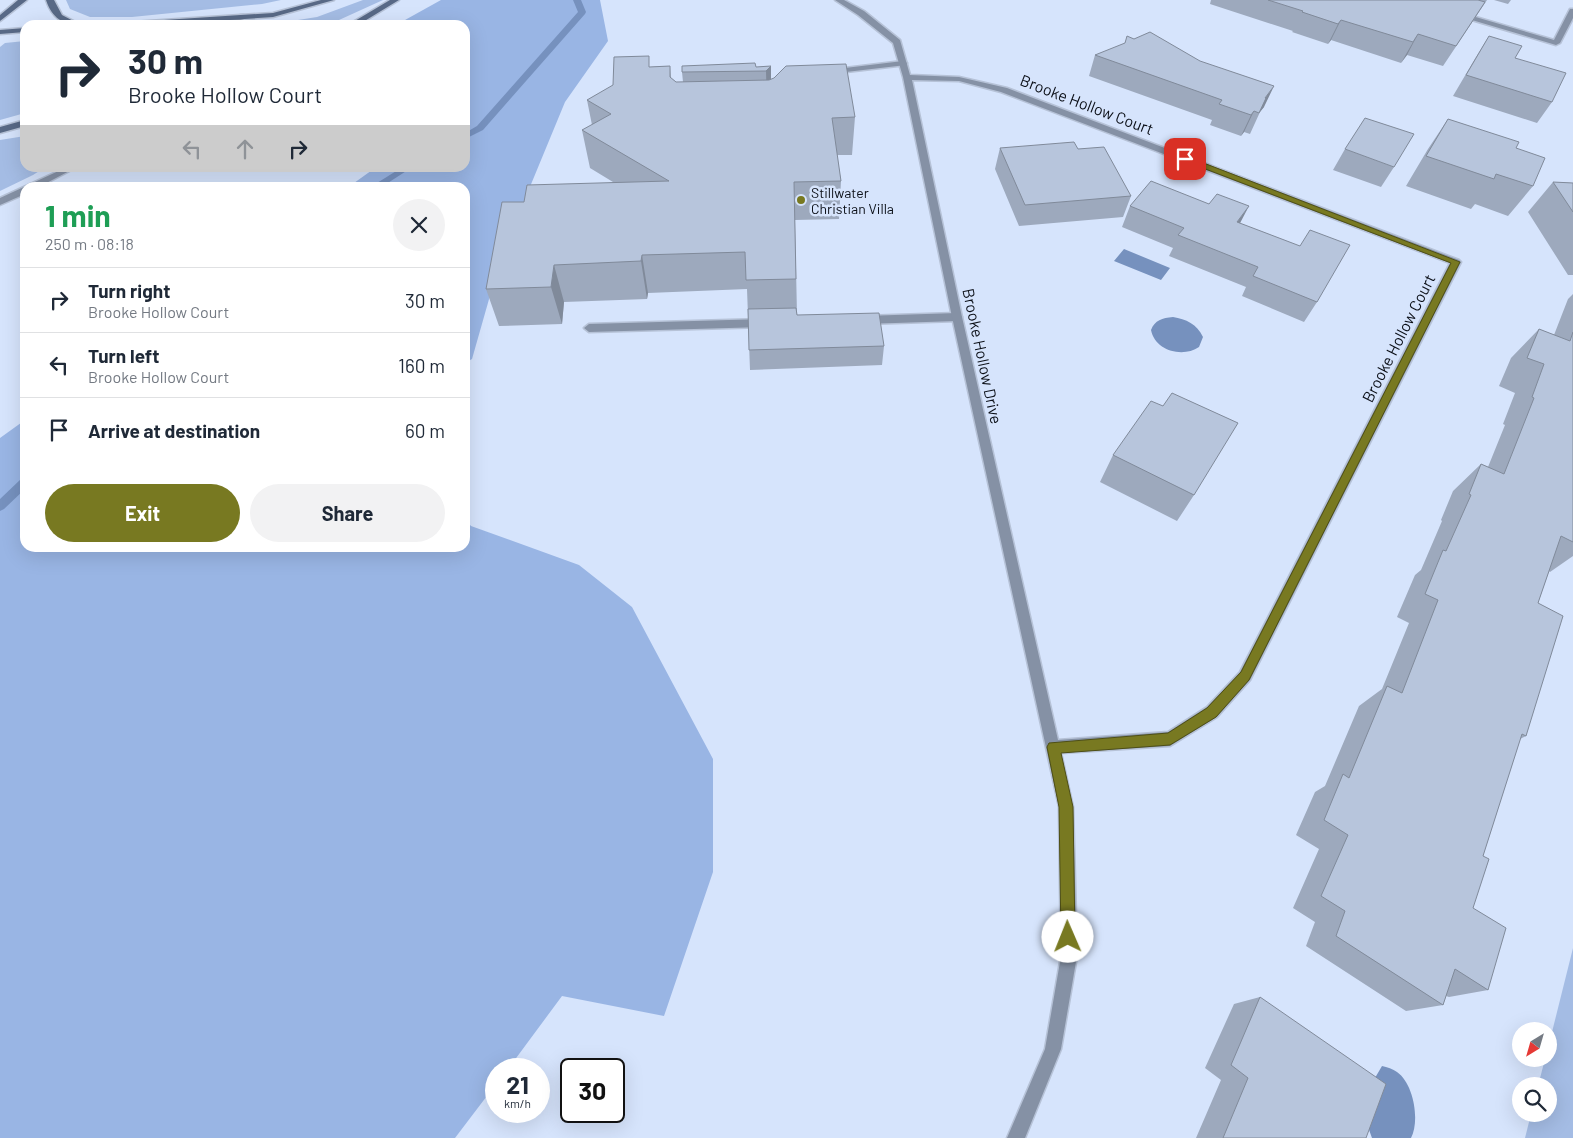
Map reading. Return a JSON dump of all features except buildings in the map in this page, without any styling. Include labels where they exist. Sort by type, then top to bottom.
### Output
[{"type":"main road","points":[[0,19],[23,0]]},
{"type":"main road","points":[[50,0],[53,11],[64,20]]},
{"type":"main road","points":[[195,20],[274,15],[330,0]]},
{"type":"main road","points":[[361,20],[396,0]]},
{"type":"main road","points":[[0,32],[20,30]]},
{"type":"main road","points":[[0,130],[20,124]]},
{"type":"street","name":"Brooke Hollow Drive","points":[[839,0],[862,13],[897,42],[907,77],[957,317],[1066,807],[1068,956],[1053,1050],[1016,1138]]},
{"type":"street","points":[[1446,11],[1556,43],[1573,11]]},
{"type":"street","points":[[230,20],[241,17]]},
{"type":"street","points":[[820,78],[845,70],[903,63]]},
{"type":"street","name":"Brooke Hollow Court","points":[[907,77],[959,79],[1004,90],[1456,262],[1245,676],[1212,712],[1170,739],[1054,747]]},
{"type":"street","points":[[41,182],[62,172]]},
{"type":"street","points":[[0,202],[20,192]]},
{"type":"street","points":[[858,320],[957,317]]},
{"type":"street","points":[[589,328],[778,323]]},
{"type":"shaded area","points":[[66,0],[281,0],[262,4],[132,17],[90,17],[70,9]]},
{"type":"shaded area","points":[[363,0],[383,0],[339,20],[298,20],[317,17]]},
{"type":"shaded area","points":[[441,0],[600,0],[608,41],[565,102],[501,257],[472,359],[470,360],[470,182],[355,182],[369,172],[470,172],[470,20],[405,20]]},
{"type":"shaded area","points":[[20,42],[20,114],[0,120],[0,47],[5,43]]},
{"type":"shaded area","points":[[20,137],[20,172],[38,172],[0,191],[0,140]]},
{"type":"shaded area","points":[[1124,249],[1170,268],[1161,280],[1114,261]]},
{"type":"shaded area","points":[[1173,317],[1187,321],[1198,329],[1203,337],[1199,347],[1185,352],[1178,352],[1164,348],[1158,343],[1151,330],[1159,320]]},
{"type":"shaded area","points":[[20,424],[20,552],[470,552],[470,525],[579,565],[632,607],[713,759],[713,872],[664,1016],[562,996],[516,1058],[485,1058],[485,1098],[455,1138],[0,1138],[0,438]]},
{"type":"shaded area","points":[[1573,948],[1573,1138],[1525,1138],[1529,1122],[1557,1122],[1557,1077],[1540,1077],[1543,1068],[1558,1068],[1558,1022],[1554,1022]]},
{"type":"shaded area","points":[[1382,1066],[1397,1072],[1408,1085],[1415,1113],[1414,1131],[1411,1138],[1372,1138],[1368,1127],[1372,1083]]},
{"type":"waterway","points":[[470,133],[480,128],[582,12],[577,0]]},
{"type":"waterway","points":[[383,182],[400,172]]},
{"type":"waterway","points":[[0,506],[20,487]]},
{"type":"place","name":"Stillwater Christian Villa","points":[[801,200]]},
{"type":"route","points":[[1068,937],[1066,807],[1054,747],[1170,739],[1212,712],[1245,676],[1456,262],[1185,159]]}]
